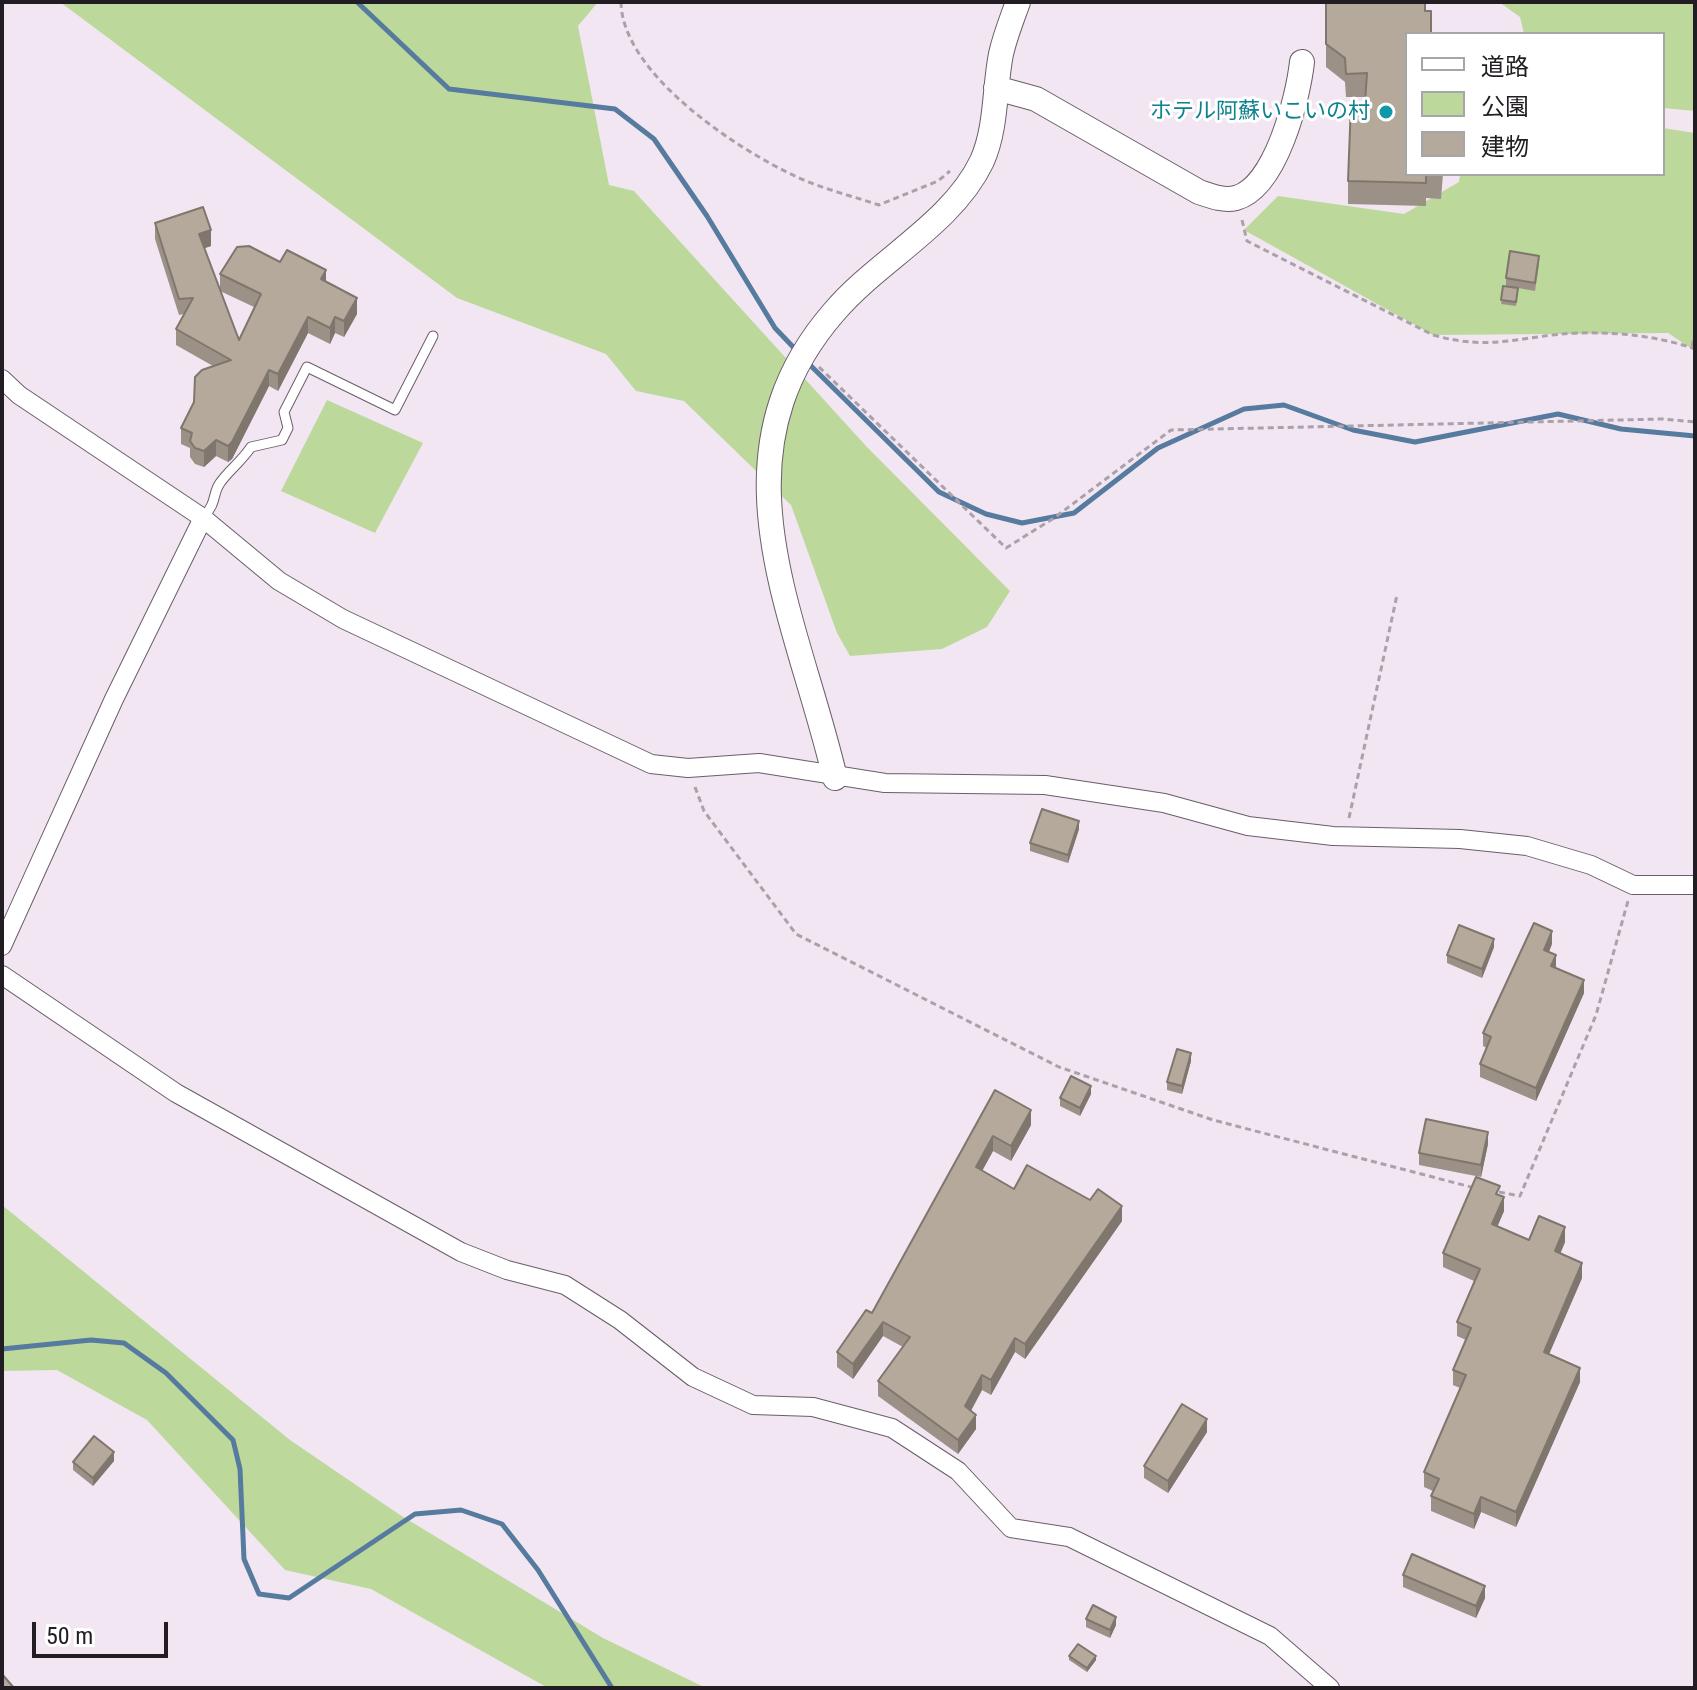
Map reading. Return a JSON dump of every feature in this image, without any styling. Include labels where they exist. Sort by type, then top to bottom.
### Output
[{"type":"street","points":[[835,778],[769,534],[766,487],[771,440],[791,374],[834,311],[967,186],[990,136],[1001,53],[1018,2]]},
{"type":"street","points":[[996,88],[1036,99],[1199,192],[1221,199],[1236,198],[1252,189],[1276,151],[1299,94],[1302,62]]},
{"type":"street","points":[[2,379],[19,395],[203,518],[279,581],[343,619],[651,764],[688,768],[759,763],[835,778],[885,783],[1045,785],[1164,803],[1248,826],[1333,836],[1460,839],[1527,846],[1591,865],[1633,885],[1695,885]]},
{"type":"street","points":[[2,946],[114,699],[203,518]]},
{"type":"street","points":[[2,975],[176,1093],[448,1244],[507,1270],[565,1285],[620,1320],[693,1377],[753,1405],[813,1407],[892,1428],[958,1471],[1011,1528],[1069,1537],[1270,1636],[1330,1688]]},
{"type":"lane","points":[[203,518],[215,504],[219,484],[238,468],[251,447],[282,440],[288,428],[284,412],[307,367],[395,410],[433,336]]},
{"type":"path","points":[[621,2],[628,36],[657,77],[704,120],[798,178],[879,205],[938,181],[959,163]]},
{"type":"path","points":[[1236,198],[1247,241],[1433,335],[1466,345],[1577,333],[1632,334],[1693,348],[1695,335]]},
{"type":"path","points":[[811,359],[1006,548],[1054,518],[1171,430],[1647,420],[1695,422]]},
{"type":"path","points":[[1349,818],[1397,595]]},
{"type":"path","points":[[688,768],[704,811],[796,934],[1059,1067],[1213,1120],[1484,1190]]},
{"type":"path","points":[[1496,1192],[1520,1196],[1596,1015],[1633,885]]},
{"type":"green space","points":[[60,2],[598,2],[578,26],[609,185],[634,191],[866,446],[1010,591],[987,627],[942,649],[850,656],[837,633],[791,505],[684,401],[636,391],[606,354],[457,298]]},
{"type":"green space","points":[[1499,2],[1695,2],[1695,111],[1665,108],[1665,32],[1524,32],[1520,17]]},
{"type":"green space","points":[[1665,128],[1695,133],[1695,351],[1668,333],[1433,335],[1244,230],[1278,196],[1404,214],[1459,182],[1460,176],[1665,176]]},
{"type":"green space","points":[[327,400],[423,443],[375,533],[281,491]]},
{"type":"green space","points":[[2,1205],[290,1440],[400,1515],[603,1638],[706,1688],[548,1688],[371,1589],[285,1570],[147,1420],[57,1370],[2,1371]]},
{"type":"building","name":"ホテル阿蘇いこいの村","points":[[1326,2],[1425,2],[1425,11],[1431,11],[1431,32],[1405,32],[1405,176],[1426,176],[1426,183],[1348,181],[1351,103],[1365,103],[1367,73],[1346,74],[1345,58],[1326,44]]},
{"type":"building","points":[[203,207],[211,230],[199,234],[239,340],[261,294],[220,274],[237,247],[249,246],[280,262],[287,250],[326,270],[321,279],[357,298],[344,321],[335,317],[330,328],[308,317],[278,374],[269,370],[232,442],[228,446],[216,440],[204,451],[195,448],[190,441],[192,433],[181,428],[194,402],[195,377],[202,370],[231,360],[176,329],[193,298],[179,299],[155,223]]},
{"type":"building","points":[[1510,251],[1539,256],[1535,283],[1506,278]]},
{"type":"building","points":[[1503,286],[1518,288],[1516,302],[1501,300]]},
{"type":"building","points":[[1042,809],[1079,821],[1068,855],[1030,843]]},
{"type":"building","points":[[1534,923],[1552,931],[1544,950],[1556,955],[1551,966],[1584,980],[1536,1088],[1480,1064],[1491,1037],[1483,1033]]},
{"type":"building","points":[[1459,925],[1494,939],[1482,969],[1447,955]]},
{"type":"building","points":[[1177,1049],[1191,1053],[1182,1086],[1167,1082]]},
{"type":"building","points":[[1071,1076],[1091,1086],[1080,1108],[1060,1098]]},
{"type":"building","points":[[995,1090],[1031,1110],[1011,1146],[993,1136],[976,1167],[1014,1189],[1027,1165],[1090,1200],[1098,1189],[1122,1206],[1025,1344],[1015,1338],[991,1380],[982,1375],[965,1406],[976,1415],[958,1440],[878,1381],[910,1337],[883,1322],[853,1364],[837,1352],[866,1310],[872,1313]]},
{"type":"building","points":[[1426,1119],[1488,1132],[1481,1165],[1419,1153]]},
{"type":"building","points":[[1476,1177],[1500,1186],[1496,1194],[1504,1197],[1492,1224],[1529,1240],[1539,1216],[1565,1227],[1555,1251],[1582,1263],[1544,1352],[1580,1368],[1516,1512],[1481,1497],[1474,1514],[1431,1496],[1439,1479],[1424,1472],[1466,1375],[1453,1370],[1471,1328],[1457,1322],[1480,1269],[1443,1253]]},
{"type":"building","points":[[1182,1404],[1207,1419],[1168,1481],[1144,1466]]},
{"type":"building","points":[[94,1436],[114,1452],[93,1478],[73,1462]]},
{"type":"building","points":[[1412,1554],[1485,1586],[1476,1606],[1403,1575]]},
{"type":"building","points":[[1093,1605],[1116,1617],[1110,1630],[1086,1619]]},
{"type":"building","points":[[1078,1644],[1096,1656],[1087,1668],[1069,1656]]},
{"type":"building","points":[[2,1674],[14,1688],[2,1688]]},
{"type":"waterway","points":[[357,2],[449,89],[615,109],[654,139],[707,216],[775,328],[797,351]]},
{"type":"waterway","points":[[809,364],[939,492],[986,514],[1022,523],[1074,513],[1158,448],[1244,409],[1284,405],[1353,430],[1415,442],[1558,414],[1621,429],[1695,436]]},
{"type":"waterway","points":[[2,1349],[91,1340],[124,1343],[166,1373],[233,1440],[240,1469],[244,1559],[259,1594],[289,1598],[415,1514],[461,1510],[502,1524],[538,1570],[612,1688]]},
{"type":"place","name":"ホテル阿蘇いこいの村","points":[[1386,112]]}]
